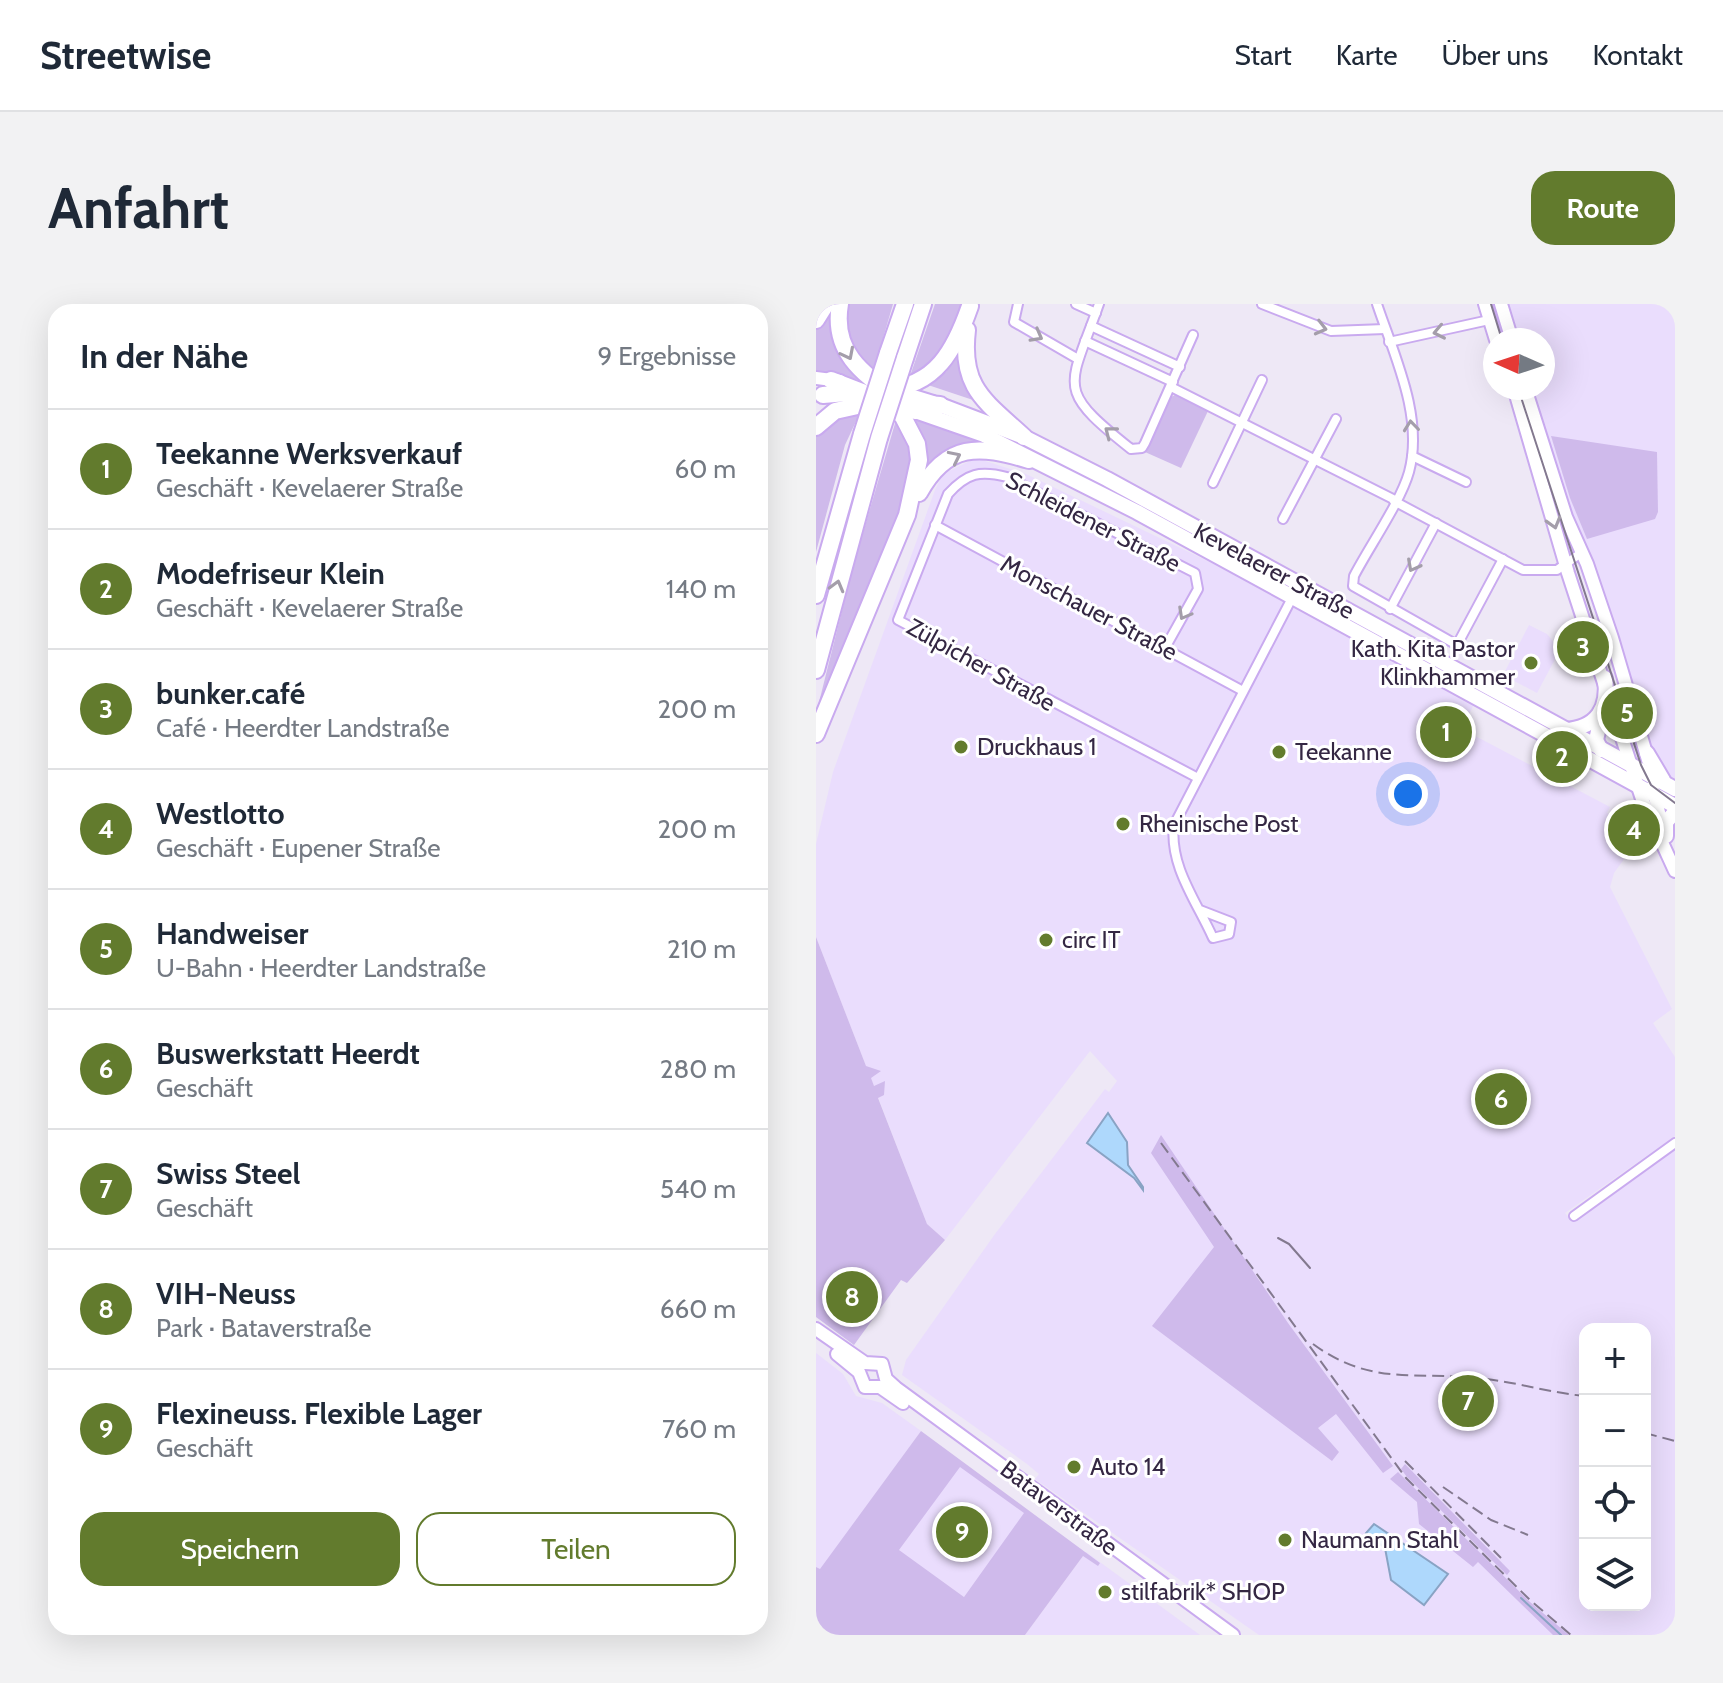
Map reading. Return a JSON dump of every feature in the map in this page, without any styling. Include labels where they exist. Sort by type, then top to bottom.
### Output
[{"type":"highway","points":[[816,320],[826,304]]},
{"type":"highway","points":[[840,304],[839,326],[846,353],[858,372],[902,415],[917,444],[918,475],[907,515]]},
{"type":"highway","points":[[816,670],[888,353],[905,304]]},
{"type":"highway","points":[[816,595],[871,436],[905,358],[923,304]]},
{"type":"highway","points":[[816,427],[843,407],[917,382],[942,364],[958,339],[970,305]]},
{"type":"highway","points":[[970,305],[965,354],[973,386],[985,404],[1024,437]]},
{"type":"highway","points":[[822,387],[883,396],[909,407],[940,405]]},
{"type":"highway","points":[[816,734],[907,515],[927,478],[951,456],[985,449],[1029,460]]},
{"type":"main road","points":[[1485,304],[1492,328]]},
{"type":"main road","points":[[1501,304],[1508,328]]},
{"type":"main road","points":[[822,387],[883,396],[919,395],[940,405]]},
{"type":"main road","points":[[1518,400],[1566,566],[1633,767],[1675,857]]},
{"type":"main road","points":[[1529,400],[1560,501],[1581,553],[1647,753],[1650,776],[1646,792],[1675,871]]},
{"type":"main road","name":"Kevelaerer Straße","points":[[940,405],[1024,437],[1670,786]]},
{"type":"main road","name":"Kevelaerer Straße","points":[[909,407],[984,435],[1137,512],[1675,806]]},
{"type":"main road","points":[[1565,730],[1586,726],[1598,717],[1606,702],[1605,678]]},
{"type":"main road","points":[[1602,750],[1596,740],[1599,727],[1612,724],[1623,734]]},
{"type":"main road","points":[[1647,753],[1670,786]]},
{"type":"main road","points":[[1666,836],[1666,822],[1675,812]]},
{"type":"main road","name":"Bataverstraße","points":[[816,1329],[862,1368],[865,1387],[883,1383],[1233,1635]]},
{"type":"main road","name":"Bataverstraße","points":[[816,1338],[862,1368],[882,1364],[883,1383]]},
{"type":"main road","name":"Bataverstraße","points":[[883,1383],[1219,1635]]},
{"type":"street","points":[[1018,304],[1014,322],[1078,359]]},
{"type":"street","points":[[1076,304],[1098,308],[1078,359],[1072,383],[1075,396],[1100,424],[1131,449],[1142,448],[1145,443],[1193,335]]},
{"type":"street","points":[[1262,304],[1331,331],[1385,329]]},
{"type":"street","points":[[1377,304],[1411,415],[1412,456],[1408,475],[1352,581],[1355,590],[1457,645],[1503,559]]},
{"type":"street","points":[[1389,342],[1489,320]]},
{"type":"street","points":[[1091,326],[1180,367]]},
{"type":"street","points":[[1085,341],[1243,420],[1528,571],[1552,571],[1566,566],[1581,553]]},
{"type":"street","points":[[1213,483],[1262,380]]},
{"type":"street","points":[[1283,519],[1336,419]]},
{"type":"street","points":[[1412,456],[1466,482]]},
{"type":"street","name":"Schleidener Straße","points":[[935,525],[948,494],[961,479],[989,472],[1007,477],[1195,573],[1199,581],[1198,589],[1165,648]]},
{"type":"street","points":[[1390,609],[1436,523]]},
{"type":"street","name":"Monschauer Straße","points":[[935,525],[1243,691]]},
{"type":"street","name":"Zülpicher Straße","points":[[935,525],[898,620],[1198,778]]},
{"type":"street","points":[[1200,910],[1178,865],[1174,825],[1293,596]]},
{"type":"street","points":[[1574,1216],[1675,1143]]},
{"type":"shaded area","points":[[846,304],[893,304],[872,376],[845,335]]},
{"type":"shaded area","points":[[935,304],[965,304],[939,361],[916,377],[911,373]]},
{"type":"shaded area","points":[[1504,304],[1675,304],[1675,781],[1658,769],[1569,513],[1534,400],[1555,400],[1555,328],[1511,328]]},
{"type":"shaded area","points":[[831,310],[838,348],[860,380],[816,374],[816,328]]},
{"type":"shaded area","points":[[962,351],[979,402],[925,384],[946,372]]},
{"type":"shaded area","points":[[1175,395],[1208,411],[1181,468],[1145,452],[1171,397]]},
{"type":"shaded area","points":[[839,415],[859,415],[845,445],[816,552],[816,435]]},
{"type":"shaded area","points":[[906,415],[988,444],[926,474]]},
{"type":"shaded area","points":[[896,420],[910,436],[914,479],[816,714],[853,567]]},
{"type":"shaded area","points":[[1551,436],[1657,452],[1658,512],[1655,519],[1587,539],[1570,498]]},
{"type":"shaded area","points":[[976,458],[1026,474],[1216,565],[1473,706],[1462,729],[1610,807],[1607,813],[1630,825],[1632,822],[1642,830],[1646,829],[1651,837],[1633,847],[1614,873],[1610,887],[1672,1009],[1653,1023],[1675,1057],[1675,1136],[1565,1213],[1572,1221],[1675,1149],[1675,1635],[1259,1635],[1035,1479],[1039,1474],[1027,1464],[902,1375],[906,1360],[995,1234],[1105,1089],[1109,1092],[1117,1081],[1090,1051],[945,1240],[927,1224],[816,937],[816,844],[833,772],[943,474]]},
{"type":"shaded area","name":"Kath. Kita Pastor Klinkhammer","points":[[1529,625],[1547,634],[1560,650],[1537,693],[1503,675]]},
{"type":"shaded area","points":[[816,937],[866,1066],[881,1071],[871,1078],[874,1086],[885,1081],[884,1095],[878,1098],[927,1224],[945,1240],[907,1283],[901,1280],[854,1345],[816,1317]]},
{"type":"shaded area","points":[[1161,1135],[1288,1323],[1393,1466],[1383,1473],[1336,1414],[1318,1428],[1339,1452],[1332,1461],[1152,1326],[1214,1247],[1151,1153]]},
{"type":"shaded area","points":[[816,1353],[843,1374],[856,1396],[882,1403],[921,1431],[820,1570],[816,1567]]},
{"type":"shaded area","points":[[921,1431],[1100,1563],[1098,1566],[1083,1556],[1025,1635],[816,1635],[816,1567],[820,1569]],"holes":[[[960,1467],[1024,1513],[964,1597],[899,1550]]]},
{"type":"shaded area","points":[[1405,1464],[1510,1571],[1507,1575],[1407,1477],[1401,1469]]},
{"type":"shaded area","points":[[960,1466],[1025,1513],[964,1597],[898,1550]]},
{"type":"shaded area","points":[[1398,1472],[1530,1602],[1569,1635],[1553,1635],[1478,1562],[1473,1567],[1419,1524],[1417,1502],[1390,1479]]},
{"type":"shaded area","points":[[1086,1552],[1200,1635],[1025,1635]]},
{"type":"water","points":[[1108,1113],[1127,1142],[1128,1165],[1143,1190],[1134,1178],[1087,1143]]},
{"type":"water","points":[[1374,1524],[1448,1574],[1424,1605],[1391,1580],[1385,1548],[1366,1533]]},
{"type":"waterway","points":[[1521,1598],[1561,1635]]},
{"type":"tram line","points":[[1491,304],[1498,328]]},
{"type":"tram line","points":[[1522,400],[1641,765],[1651,785],[1675,803]]},
{"type":"tram line","points":[[1278,1238],[1289,1244],[1310,1268]]},
{"type":"railway","points":[[1161,1143],[1406,1478],[1530,1600],[1571,1635]]},
{"type":"railway","points":[[1313,1344],[1335,1358],[1376,1372],[1486,1379],[1579,1395]]},
{"type":"railway","points":[[1651,1435],[1675,1441]]},
{"type":"railway","points":[[1405,1461],[1501,1558]]},
{"type":"railway","points":[[1443,1487],[1491,1520],[1528,1535]]},
{"type":"place","name":"bunker.café","points":[[1583,647]]},
{"type":"place","name":"Kath. Kita Pastor Klinkhammer","points":[[1531,663]]},
{"type":"place","name":"Handweiser","points":[[1627,713]]},
{"type":"place","name":"Teekanne Werksverkauf","points":[[1446,732]]},
{"type":"place","name":"Druckhaus 1","points":[[961,747]]},
{"type":"place","name":"Teekanne","points":[[1279,752]]},
{"type":"place","name":"Modefriseur Klein","points":[[1562,757]]},
{"type":"place","name":"Rheinische Post","points":[[1123,824]]},
{"type":"place","name":"Westlotto","points":[[1634,830]]},
{"type":"place","name":"circ IT","points":[[1046,940]]},
{"type":"place","name":"Buswerkstatt Heerdt","points":[[1501,1099]]},
{"type":"place","name":"VIH-Neuss","points":[[852,1297]]},
{"type":"place","name":"Swiss Steel","points":[[1468,1401]]},
{"type":"place","name":"Auto 14","points":[[1074,1467]]},
{"type":"place","name":"Flexineuss. Flexible Lager","points":[[962,1532]]},
{"type":"place","name":"Naumann Stahl","points":[[1285,1540]]},
{"type":"place","name":"stilfabrik* SHOP","points":[[1105,1592]]}]
